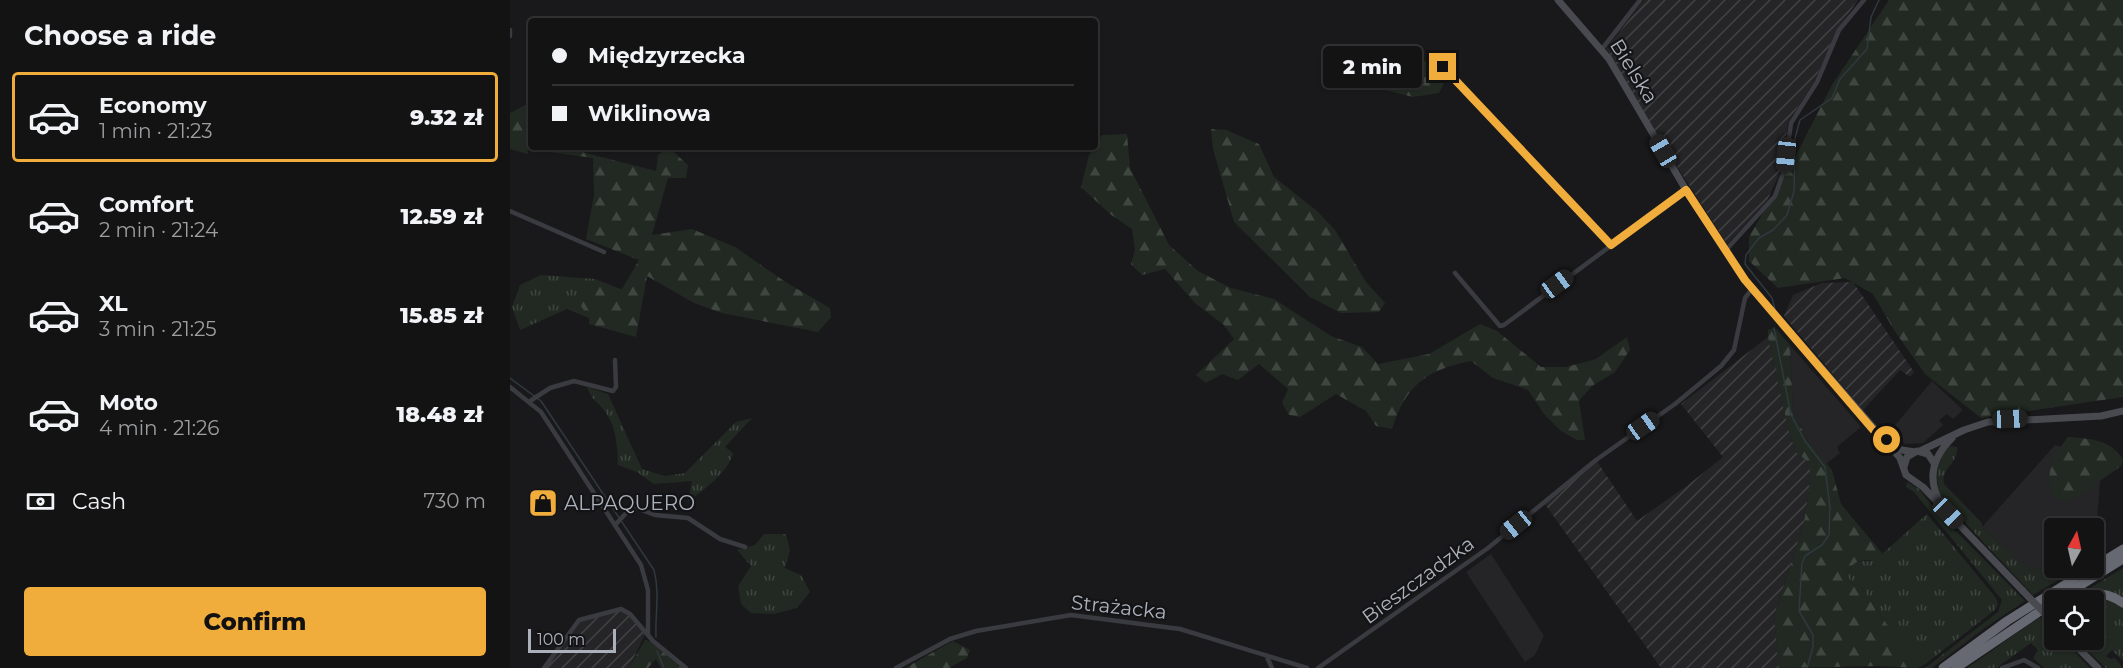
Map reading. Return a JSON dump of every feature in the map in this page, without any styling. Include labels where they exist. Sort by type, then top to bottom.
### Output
[{"type":"highway","points":[[2104,561],[2123,549]]},
{"type":"highway","points":[[2075,590],[2123,559]]},
{"type":"highway","points":[[1942,668],[2007,621],[2076,578]]},
{"type":"highway","points":[[2104,594],[2123,603]]},
{"type":"highway","points":[[1956,668],[2044,608]]},
{"type":"street","name":"Bielska","points":[[1558,0],[1602,49],[1686,190],[1752,289],[1875,432]]},
{"type":"street","points":[[1602,49],[1640,0]]},
{"type":"street","points":[[1725,251],[1775,196],[1785,168],[1791,123],[1817,82],[1839,30],[1864,0]]},
{"type":"street","points":[[510,30],[510,36]]},
{"type":"street","points":[[1443,67],[1611,245]]},
{"type":"street","points":[[1455,273],[1500,326],[1504,326],[1686,190]]},
{"type":"street","points":[[510,211],[604,252]]},
{"type":"street","name":"Bieszczadzka","points":[[1318,668],[1470,562],[1596,460],[1675,404],[1721,366],[1734,350],[1745,297],[1752,289]]},
{"type":"street","points":[[532,400],[550,388],[574,381],[613,391],[616,387],[615,360]]},
{"type":"street","points":[[510,387],[532,400],[541,412],[617,523],[641,565],[648,590],[648,634]]},
{"type":"street","points":[[1904,467],[1908,457],[1956,434],[1995,421],[2105,415],[2123,411]]},
{"type":"street","points":[[1875,432],[1902,450],[1930,455],[1934,469]]},
{"type":"street","points":[[1875,432],[1900,458],[1906,475],[1948,513],[2044,612]]},
{"type":"street","points":[[1948,513],[1932,485],[1940,450],[1956,434]]},
{"type":"street","points":[[1913,480],[1924,481],[1934,469]]},
{"type":"street","points":[[617,523],[624,515],[636,508],[655,515],[688,518],[720,539],[745,547]]},
{"type":"street","points":[[544,668],[579,620],[621,609],[630,614],[648,634],[686,668]]},
{"type":"street","name":"Strażacka","points":[[896,668],[950,639],[976,631],[1071,615],[1180,629],[1307,668]]},
{"type":"street","points":[[2080,650],[2098,667]]},
{"type":"street","points":[[1266,654],[1272,668]]},
{"type":"street","points":[[2002,668],[2024,660],[2038,668]]},
{"type":"shaded area","points":[[1644,0],[1858,0],[1837,30],[1814,82],[1788,122],[1782,168],[1767,201],[1727,244],[1660,140],[1606,49]]},
{"type":"shaded area","points":[[1853,282],[1914,372],[1910,377],[1900,370],[1863,410],[1784,316],[1793,295],[1822,283]]},
{"type":"shaded area","points":[[1768,337],[1790,436],[1797,453],[1810,463],[1810,482],[1804,523],[1774,616],[1779,668],[1661,668],[1545,504],[1596,460],[1637,521],[1688,485],[1723,457],[1681,404]]},
{"type":"shaded area","points":[[1790,345],[1861,427],[1837,447],[1840,453],[1826,464],[1808,441],[1793,412]]},
{"type":"shaded area","points":[[1932,381],[1963,410],[1953,419],[1947,414],[1939,420],[1943,425],[1923,443],[1905,444],[1890,431]]},
{"type":"shaded area","points":[[2055,445],[2102,456],[2097,518],[2044,518],[2044,568],[2030,571],[1982,527]]},
{"type":"shaded area","points":[[1491,554],[1544,636],[1535,655],[1525,662],[1466,572]]},
{"type":"shaded area","points":[[621,611],[629,615],[645,634],[629,668],[545,668],[580,621]]},
{"type":"green space","points":[[1889,0],[2123,0],[2123,397],[1981,418],[1925,374],[1894,330],[1873,294],[1845,278],[1778,288],[1749,261],[1749,237],[1791,165],[1832,85]]},
{"type":"green space","points":[[1405,48],[1428,63],[1445,81],[1439,93],[1413,97],[1350,81],[1351,57]]},
{"type":"green space","points":[[528,104],[528,154],[510,149],[510,113]]},
{"type":"green space","points":[[1211,129],[1226,130],[1259,144],[1274,177],[1317,211],[1335,230],[1366,282],[1385,303],[1379,312],[1341,313],[1310,297],[1234,222],[1213,149]]},
{"type":"green space","points":[[1127,134],[1130,168],[1169,245],[1198,271],[1231,288],[1274,299],[1331,336],[1362,347],[1378,364],[1429,354],[1480,324],[1497,331],[1541,367],[1566,367],[1596,359],[1627,337],[1630,350],[1615,372],[1592,386],[1579,401],[1585,440],[1577,440],[1561,431],[1544,414],[1528,390],[1493,378],[1471,361],[1442,369],[1420,382],[1404,401],[1392,429],[1376,426],[1366,411],[1336,394],[1300,417],[1289,415],[1282,403],[1288,389],[1259,364],[1238,380],[1222,374],[1206,383],[1196,375],[1234,339],[1224,325],[1195,303],[1165,269],[1142,275],[1131,264],[1135,250],[1132,229],[1110,214],[1081,187],[1089,155],[1092,150],[1098,150],[1098,141],[1102,135]]},
{"type":"green space","points":[[535,150],[582,150],[582,152],[656,171],[658,155],[666,150],[671,150],[688,165],[686,178],[668,178],[652,235],[692,229],[735,247],[787,283],[830,308],[831,317],[818,332],[722,313],[694,303],[647,276],[636,337],[589,324],[589,318],[581,306],[586,289],[595,282],[619,294],[639,260],[586,239],[594,195],[593,158]]},
{"type":"green space","points":[[541,275],[595,279],[623,290],[589,318],[567,309],[520,330],[512,307],[520,285]]},
{"type":"green space","points":[[1773,328],[1790,345],[1793,412],[1808,441],[1832,470],[1841,504],[1882,553],[1875,561],[1866,560],[1852,566],[1847,574],[1851,583],[1862,588],[1899,642],[1924,665],[1917,668],[1878,666],[1779,668],[1774,617],[1804,523],[1810,482],[1810,463],[1797,453],[1790,436],[1768,337],[1768,330]]},
{"type":"green space","points":[[587,387],[608,394],[642,469],[665,476],[685,473],[736,422],[752,418],[725,447],[733,453],[726,467],[715,480],[688,502],[692,481],[654,484],[637,472],[618,465],[611,422]]},
{"type":"green space","points":[[2068,437],[2100,441],[2113,448],[2123,460],[2121,466],[2080,495],[2065,502],[2052,495],[2049,478],[2054,457]]},
{"type":"green space","points":[[1949,446],[1957,447],[1955,457],[1945,473],[1944,484],[1982,523],[1982,527],[2030,571],[2044,568],[2044,578],[2062,578],[2033,595],[1941,497],[1937,477],[1942,458]]},
{"type":"green space","points":[[1907,482],[1919,489],[1935,510],[2025,601],[1932,668],[1925,668],[1998,612],[2002,600],[1914,492],[1906,487]]},
{"type":"green space","points":[[1927,514],[1996,598],[1998,604],[1995,610],[1924,665],[1899,642],[1862,588],[1851,583],[1847,574],[1857,562],[1877,558]]},
{"type":"green space","points":[[764,534],[786,534],[790,550],[785,568],[801,575],[810,592],[797,608],[774,614],[751,613],[741,604],[738,586],[751,566],[737,550],[755,545]]},
{"type":"green space","points":[[2123,568],[2123,598],[2106,590],[2090,588]]},
{"type":"green space","points":[[2104,598],[2123,607],[2123,661],[2112,650],[2106,656],[2110,659],[2115,658],[2123,668],[2106,668],[2087,650],[2104,650]]},
{"type":"green space","points":[[2040,617],[2044,621],[2044,650],[2073,650],[2090,668],[2044,668],[2033,658],[2038,650],[2031,643],[1996,668],[1967,668]]},
{"type":"green space","points":[[645,640],[651,642],[682,668],[661,668],[656,659],[648,668],[629,668]]},
{"type":"green space","points":[[953,641],[970,650],[967,658],[949,668],[905,668]]},
{"type":"waterway","points":[[1775,309],[1772,298],[1745,264],[1746,255],[1759,238],[1773,230],[1787,215],[1794,191],[1795,138],[1800,120],[1832,98],[1840,79],[1867,49],[1871,17],[1879,0]]},
{"type":"waterway","points":[[1774,328],[1791,415],[1805,441],[1825,467],[1830,508],[1829,535],[1822,545],[1805,556],[1802,563],[1799,611],[1813,635],[1813,647],[1807,668]]},
{"type":"waterway","points":[[510,378],[541,401],[654,570],[657,595],[656,637]]},
{"type":"waterway","points":[[657,651],[664,668]]},
{"type":"place","name":"ALPAQUERO","points":[[543,503]]},
{"type":"route","points":[[1443,67],[1611,245],[1686,190],[1745,280],[1875,432],[1887,440]]}]
